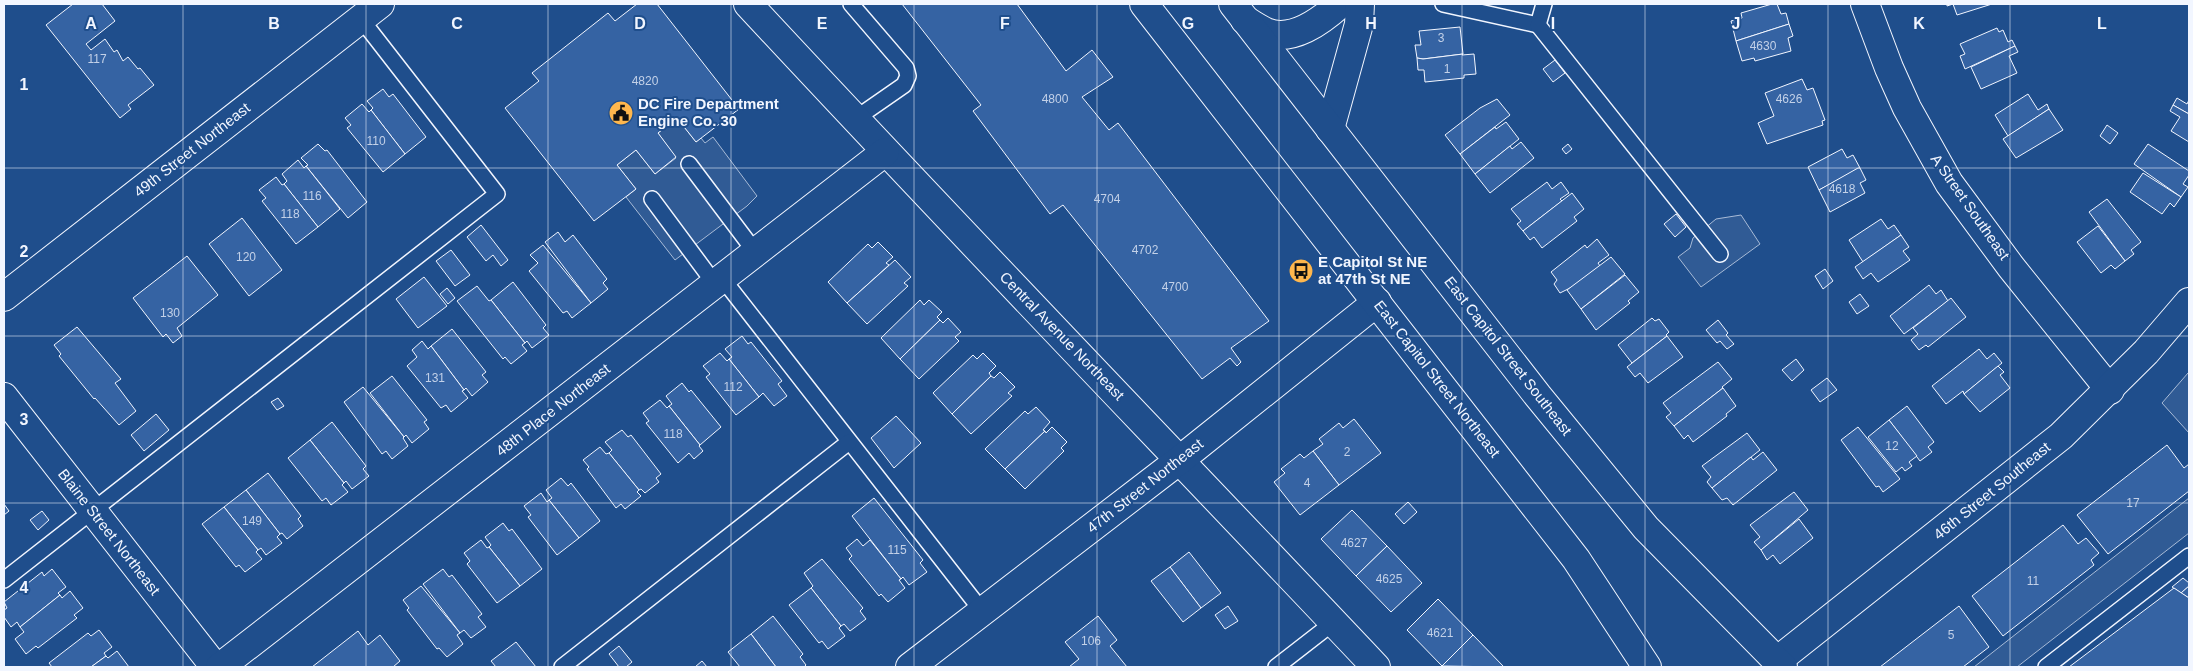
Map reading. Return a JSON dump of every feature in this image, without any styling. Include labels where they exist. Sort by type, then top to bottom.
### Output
[{"type":"street","name":"Central Avenue Northeast","points":[[748,4],[886,152],[1181,459],[1376,667]]},
{"type":"street","name":"East Capitol Street Northeast","points":[[1144,4],[1576,560],[1647,667]]},
{"type":"street","points":[[1239,12],[1267,33],[1289,36],[1308,26],[1340,4]]},
{"type":"street","points":[[1330,129],[1359,24],[1360,4]]},
{"type":"street","name":"A Street Southeast","points":[[1865,4],[1907,108],[1949,183],[2011,267],[2110,390]]},
{"type":"street","name":"49th Street Northeast","points":[[4,297],[370,11]]},
{"type":"street","name":"East Capitol Street Southeast","points":[[1239,12],[1538,396],[1646,528],[1780,664]]},
{"type":"street","name":"48th Place Northeast","points":[[220,667],[886,152]]},
{"type":"street","name":"47th Street Northeast","points":[[910,667],[1181,459],[1377,302]]},
{"type":"street","name":"46th Street Southeast","points":[[1780,664],[2039,455],[2110,390],[2189,302]]},
{"type":"street","name":"Blaine Street Northeast","points":[[4,397],[215,667]]},
{"type":"lane","points":[[851,4],[906,68],[908,76],[904,84],[855,119]]},
{"type":"lane","points":[[1443,4],[1538,25],[1720,254]]},
{"type":"lane","points":[[1538,25],[1544,4]]},
{"type":"lane","points":[[4,580],[497,194],[370,11]]},
{"type":"lane","points":[[689,164],[756,253]]},
{"type":"lane","points":[[652,199],[849,442],[982,611]]},
{"type":"lane","points":[[562,667],[849,442]]},
{"type":"lane","points":[[2046,667],[2189,556]]},
{"type":"lane","points":[[1276,667],[1334,622]]},
{"type":"shaded area","points":[[677,118],[696,142],[701,138],[705,143],[713,137],[757,196],[747,206],[675,260],[626,197],[636,189],[617,165],[636,150],[655,174],[676,158],[658,133]]},
{"type":"shaded area","points":[[1741,215],[1760,244],[1701,287],[1678,257],[1690,248],[1693,238],[1716,219]]},
{"type":"shaded area","points":[[2189,374],[2189,433],[2162,403]]},
{"type":"shaded area","points":[[2189,498],[2189,533],[2017,667],[1974,667]]},
{"type":"building","points":[[73,4],[102,4],[115,21],[86,44],[91,50],[105,39],[114,52],[117,50],[123,61],[128,57],[154,85],[128,105],[131,109],[120,118],[46,25]]},
{"type":"building","name":"DC Fire Department Engine Co. 30","points":[[637,4],[657,4],[739,109],[696,142],[677,118],[658,133],[676,157],[655,174],[636,150],[617,165],[636,189],[594,221],[505,108],[539,81],[532,73],[608,13],[615,21]]},
{"type":"building","points":[[902,4],[1017,4],[1066,71],[1092,50],[1113,77],[1082,97],[1109,130],[1118,123],[1269,321],[1231,348],[1241,362],[1237,366],[1230,358],[1202,379],[1063,205],[1050,214],[973,111],[981,105]]},
{"type":"building","points":[[1777,4],[1781,14],[1786,13],[1789,24],[1736,41],[1731,21],[1742,18],[1741,13]]},
{"type":"building","points":[[1953,4],[1992,4],[1957,15]]},
{"type":"building","points":[[1789,24],[1793,36],[1788,38],[1791,51],[1755,61],[1754,58],[1742,61],[1736,41]]},
{"type":"building","points":[[1460,27],[1463,54],[1423,59],[1417,58],[1415,45],[1421,45],[1419,31]]},
{"type":"building","points":[[1997,28],[1999,32],[2003,30],[2008,42],[2012,40],[2015,46],[1965,69],[1960,56],[1965,54],[1960,44]]},
{"type":"building","points":[[2015,46],[2018,52],[2009,56],[2017,73],[1981,89],[1971,67]]},
{"type":"building","points":[[1474,54],[1476,74],[1464,75],[1464,78],[1425,82],[1424,70],[1418,70],[1417,58],[1423,59]]},
{"type":"building","points":[[1555,60],[1565,73],[1553,82],[1543,69]]},
{"type":"building","points":[[1802,79],[1807,90],[1813,88],[1825,120],[1822,121],[1823,125],[1767,144],[1758,123],[1774,116],[1765,93]]},
{"type":"building","points":[[383,89],[389,97],[393,94],[426,137],[405,154],[371,110],[373,108],[367,101]]},
{"type":"building","points":[[2028,94],[2038,110],[2047,104],[2049,109],[2008,136],[1995,115]]},
{"type":"building","points":[[2177,98],[2187,104],[2189,100],[2189,114],[2173,105]]},
{"type":"building","points":[[1497,99],[1510,115],[1460,154],[1445,135],[1480,108]]},
{"type":"building","points":[[362,104],[369,112],[371,110],[405,154],[383,172],[347,128],[351,125],[345,118]]},
{"type":"building","points":[[2173,105],[2189,114],[2189,142],[2171,131],[2180,117],[2170,111]]},
{"type":"building","points":[[2049,109],[2063,130],[2016,158],[2003,139]]},
{"type":"building","points":[[1506,122],[1519,139],[1475,174],[1460,154],[1495,127],[1496,129]]},
{"type":"building","points":[[2107,125],[2118,133],[2110,144],[2100,136]]},
{"type":"building","points":[[1521,142],[1534,158],[1490,193],[1475,174],[1510,146],[1512,149]]},
{"type":"building","points":[[318,144],[325,151],[327,150],[367,202],[348,218],[301,158]]},
{"type":"building","points":[[1568,144],[1572,149],[1566,154],[1562,149]]},
{"type":"building","points":[[2148,144],[2189,171],[2189,175],[2183,184],[2188,187],[2181,197],[2134,164]]},
{"type":"building","points":[[1842,149],[1847,158],[1853,155],[1860,168],[1819,190],[1808,167]]},
{"type":"building","points":[[298,160],[304,168],[306,166],[340,209],[318,227],[284,184],[287,181],[282,174]]},
{"type":"building","points":[[1860,168],[1866,180],[1860,183],[1865,193],[1830,212],[1819,190]]},
{"type":"building","points":[[2143,173],[2181,197],[2174,207],[2170,203],[2162,214],[2130,192]]},
{"type":"building","points":[[276,177],[282,185],[284,184],[318,227],[296,244],[262,201],[266,198],[259,190]]},
{"type":"building","points":[[1547,182],[1552,189],[1561,182],[1569,193],[1560,199],[1562,201],[1523,231],[1517,224],[1521,221],[1511,209]]},
{"type":"building","points":[[1572,193],[1584,209],[1574,217],[1577,221],[1542,248],[1534,237],[1530,240],[1523,231]]},
{"type":"building","points":[[2107,199],[2141,242],[2131,250],[2134,254],[2125,261],[2089,212]]},
{"type":"building","points":[[1676,214],[1686,227],[1675,237],[1664,224]]},
{"type":"building","points":[[242,218],[282,270],[249,296],[209,244]]},
{"type":"building","points":[[1881,219],[1888,229],[1894,225],[1901,235],[1863,262],[1849,240]]},
{"type":"building","points":[[481,225],[508,260],[501,266],[493,255],[486,261],[467,237]]},
{"type":"building","points":[[2098,226],[2125,261],[2115,269],[2111,265],[2101,273],[2077,242]]},
{"type":"building","points":[[558,232],[565,242],[573,235],[607,279],[603,283],[608,289],[591,303],[545,242]]},
{"type":"building","points":[[1901,235],[1909,247],[1903,251],[1910,260],[1878,282],[1871,273],[1863,279],[1855,267]]},
{"type":"building","points":[[1597,239],[1609,255],[1598,263],[1600,266],[1572,287],[1560,293],[1554,284],[1557,280],[1551,272],[1585,245],[1587,248]]},
{"type":"building","points":[[878,242],[893,257],[886,263],[889,265],[847,303],[828,282],[868,244],[872,248]]},
{"type":"building","points":[[543,245],[591,303],[572,318],[567,311],[563,313],[529,271],[538,263],[530,255]]},
{"type":"building","points":[[451,250],[470,275],[455,286],[436,261]]},
{"type":"building","points":[[187,256],[218,295],[177,328],[182,336],[173,343],[166,334],[163,337],[133,298]]},
{"type":"building","points":[[1611,257],[1625,274],[1581,309],[1567,290]]},
{"type":"building","points":[[895,260],[911,277],[904,283],[908,286],[867,324],[847,303]]},
{"type":"building","points":[[1825,269],[1833,281],[1823,289],[1815,276]]},
{"type":"building","points":[[1625,275],[1639,292],[1628,301],[1630,303],[1596,330],[1581,309]]},
{"type":"building","points":[[424,277],[447,306],[418,328],[396,299]]},
{"type":"building","points":[[513,282],[546,325],[543,328],[549,335],[532,348],[527,341],[525,343],[491,300]]},
{"type":"building","points":[[1929,285],[1936,294],[1941,290],[1948,301],[1904,334],[1890,316]]},
{"type":"building","points":[[477,286],[489,301],[491,300],[525,343],[522,345],[527,351],[511,364],[505,357],[503,359],[457,301]]},
{"type":"building","points":[[447,288],[455,298],[448,304],[440,294]]},
{"type":"building","points":[[1860,294],[1869,306],[1857,314],[1849,302]]},
{"type":"building","points":[[1951,298],[1966,317],[1928,347],[1926,345],[1919,350],[1911,340],[1918,334],[1913,328]]},
{"type":"building","points":[[920,300],[924,305],[929,300],[942,312],[937,317],[940,320],[900,359],[881,338]]},
{"type":"building","points":[[948,318],[961,332],[955,337],[959,341],[919,379],[900,359],[940,320],[943,323]]},
{"type":"building","points":[[1652,318],[1655,321],[1659,319],[1669,332],[1667,336],[1632,363],[1618,345]]},
{"type":"building","points":[[1718,320],[1728,333],[1726,335],[1734,344],[1727,349],[1720,341],[1717,343],[1706,330]]},
{"type":"building","points":[[77,327],[121,379],[115,383],[136,411],[119,425],[94,399],[59,356],[61,354],[54,345]]},
{"type":"building","points":[[452,329],[486,372],[482,375],[488,382],[472,396],[466,388],[464,390],[431,346]]},
{"type":"building","points":[[742,336],[748,344],[751,342],[782,381],[778,384],[787,396],[774,406],[763,393],[759,397],[729,359],[732,357],[725,349]]},
{"type":"building","points":[[1667,336],[1683,357],[1648,383],[1640,373],[1635,377],[1627,367]]},
{"type":"building","points":[[422,341],[428,349],[431,346],[468,398],[451,412],[446,405],[441,408],[407,366],[417,357],[412,350]]},
{"type":"building","points":[[1979,349],[1987,359],[1994,353],[2002,363],[1964,394],[1963,391],[1946,404],[1932,386]]},
{"type":"building","points":[[720,353],[727,361],[729,359],[759,397],[736,415],[706,377],[710,374],[703,366]]},
{"type":"building","points":[[983,353],[996,366],[989,373],[991,376],[952,414],[933,393],[973,355],[977,359]]},
{"type":"building","points":[[1796,359],[1804,370],[1792,381],[1782,370]]},
{"type":"building","points":[[1718,362],[1732,379],[1674,426],[1666,417],[1671,413],[1663,403]]},
{"type":"building","points":[[1998,366],[2004,372],[2000,375],[2010,388],[1980,412],[1964,394]]},
{"type":"building","points":[[1000,372],[1015,387],[1008,393],[1012,396],[971,434],[952,414],[991,376],[994,378]]},
{"type":"building","points":[[392,376],[427,420],[424,422],[429,429],[412,443],[406,435],[404,437],[370,393]]},
{"type":"building","points":[[1827,378],[1837,390],[1820,402],[1811,390]]},
{"type":"building","points":[[682,383],[689,392],[691,390],[721,427],[700,445],[669,406],[672,404],[666,396]]},
{"type":"building","points":[[363,387],[404,437],[408,446],[392,459],[386,451],[382,454],[344,402]]},
{"type":"building","points":[[1723,388],[1736,406],[1726,414],[1727,416],[1693,442],[1688,435],[1684,439],[1674,426]]},
{"type":"building","points":[[278,398],[284,406],[277,410],[271,402]]},
{"type":"building","points":[[660,400],[667,408],[669,406],[700,445],[703,451],[694,459],[689,453],[678,463],[646,423],[649,421],[643,413]]},
{"type":"building","points":[[1907,406],[1934,442],[1928,447],[1932,452],[1920,461],[1889,420]]},
{"type":"building","points":[[1036,407],[1050,422],[1043,430],[1045,431],[1005,469],[985,449],[1025,411],[1028,414]]},
{"type":"building","points":[[156,414],[169,430],[144,451],[131,435]]},
{"type":"building","points":[[896,416],[921,443],[894,468],[871,438]]},
{"type":"building","points":[[1354,419],[1381,453],[1339,485],[1313,451],[1323,444],[1319,439],[1339,423],[1343,428]]},
{"type":"building","points":[[1889,420],[1917,456],[1909,462],[1912,466],[1905,471],[1902,467],[1896,472],[1868,437]]},
{"type":"building","points":[[332,422],[366,466],[363,469],[369,476],[352,489],[346,481],[344,483],[310,440]]},
{"type":"building","points":[[1052,427],[1067,442],[1061,448],[1064,451],[1025,489],[1005,469],[1045,431],[1046,433]]},
{"type":"building","points":[[1858,427],[1900,479],[1883,492],[1879,486],[1876,487],[1841,440]]},
{"type":"building","points":[[622,430],[628,437],[631,435],[661,474],[656,478],[659,482],[645,493],[641,489],[639,490],[609,453],[612,450],[605,442]]},
{"type":"building","points":[[1747,433],[1760,450],[1712,488],[1707,482],[1711,477],[1702,466]]},
{"type":"building","points":[[310,440],[344,483],[342,485],[348,492],[331,505],[326,498],[322,501],[288,458]]},
{"type":"building","points":[[2167,445],[2184,468],[2189,464],[2189,491],[2108,554],[2077,515]]},
{"type":"building","points":[[600,447],[606,454],[609,453],[639,490],[637,492],[641,496],[625,509],[621,504],[616,508],[587,469],[589,467],[583,460]]},
{"type":"building","points":[[1313,451],[1339,485],[1300,515],[1274,482],[1285,473],[1281,469],[1300,454],[1304,458]]},
{"type":"building","points":[[1763,452],[1777,470],[1733,505],[1727,498],[1722,500],[1712,488],[1751,457],[1753,460]]},
{"type":"building","points":[[268,473],[301,516],[298,519],[303,526],[287,539],[282,533],[280,534],[246,490]]},
{"type":"building","points":[[561,478],[568,486],[571,483],[600,521],[579,538],[549,500],[552,498],[546,490]]},
{"type":"building","points":[[246,490],[280,534],[277,537],[282,543],[266,555],[261,548],[258,550],[224,507]]},
{"type":"building","points":[[1794,492],[1808,510],[1761,550],[1754,542],[1760,537],[1750,525]]},
{"type":"building","points":[[541,493],[547,502],[549,500],[579,538],[557,555],[528,517],[531,515],[524,506]]},
{"type":"building","points":[[874,498],[923,560],[920,563],[927,572],[909,585],[903,577],[901,579],[852,516]]},
{"type":"building","points":[[1408,502],[1417,512],[1404,524],[1395,514]]},
{"type":"building","points":[[4,504],[9,511],[4,515]]},
{"type":"building","points":[[224,507],[258,550],[256,552],[262,559],[245,572],[239,565],[236,567],[202,524]]},
{"type":"building","points":[[1352,510],[1387,546],[1356,576],[1321,539]]},
{"type":"building","points":[[42,511],[49,520],[38,530],[30,520]]},
{"type":"building","points":[[1799,519],[1813,538],[1780,564],[1773,555],[1767,560],[1761,550]]},
{"type":"building","points":[[503,523],[509,531],[512,529],[542,569],[520,586],[489,547],[491,545],[485,537]]},
{"type":"building","points":[[2063,525],[2078,544],[2086,538],[2099,553],[2091,560],[2094,565],[2003,636],[1972,596]]},
{"type":"building","points":[[857,539],[863,546],[870,540],[901,579],[899,580],[905,588],[888,602],[881,594],[879,596],[849,559],[852,556],[846,548]]},
{"type":"building","points":[[481,540],[487,548],[489,547],[520,586],[497,603],[467,564],[470,561],[464,553]]},
{"type":"building","points":[[1387,546],[1422,583],[1391,612],[1356,576]]},
{"type":"building","points":[[1189,552],[1221,593],[1201,608],[1170,567]]},
{"type":"building","points":[[822,559],[863,608],[860,611],[866,619],[850,631],[844,624],[841,626],[811,588],[813,586],[804,573]]},
{"type":"building","points":[[1170,567],[1201,608],[1183,622],[1151,581]]},
{"type":"building","points":[[52,569],[66,587],[58,593],[60,595],[20,627],[17,622],[11,627],[4,617],[4,610],[7,608],[4,602],[42,572],[44,576]]},
{"type":"building","points":[[443,569],[449,577],[452,575],[482,614],[478,617],[486,627],[471,638],[464,630],[460,633],[423,584]]},
{"type":"building","points":[[2183,578],[2189,583],[2189,586],[2181,593],[2172,587]]},
{"type":"building","points":[[421,586],[460,633],[457,635],[463,644],[447,657],[439,648],[437,649],[407,610],[409,608],[403,600]]},
{"type":"building","points":[[2189,586],[2189,598],[2181,593]]},
{"type":"building","points":[[811,588],[841,626],[839,628],[845,636],[828,649],[822,641],[819,643],[789,605]]},
{"type":"building","points":[[2174,588],[2189,598],[2189,667],[2069,667]]},
{"type":"building","points":[[70,591],[83,608],[74,615],[77,618],[38,648],[36,646],[26,654],[15,639],[24,632],[20,627],[60,595],[62,598]]},
{"type":"building","points":[[1438,599],[1473,635],[1442,666],[1407,630]]},
{"type":"building","points":[[1228,606],[1238,621],[1225,629],[1215,615]]},
{"type":"building","points":[[1959,606],[1989,647],[1963,667],[1880,667]]},
{"type":"building","points":[[773,616],[803,654],[800,657],[806,665],[804,667],[776,667],[751,634]]},
{"type":"building","points":[[1098,616],[1117,640],[1110,646],[1127,667],[1069,667],[1079,659],[1065,642]]},
{"type":"building","points":[[99,630],[112,647],[104,653],[106,656],[91,667],[52,667],[49,663],[88,633],[91,636]]},
{"type":"building","points":[[358,631],[368,645],[380,635],[400,661],[393,667],[312,667]]},
{"type":"building","points":[[751,634],[776,667],[740,667],[728,652]]},
{"type":"building","points":[[1473,635],[1504,667],[1442,666]]},
{"type":"building","points":[[516,642],[536,667],[496,667],[491,661]]},
{"type":"building","points":[[619,646],[632,662],[626,667],[619,667],[609,654]]},
{"type":"building","points":[[117,651],[129,667],[91,667],[106,656],[108,658]]},
{"type":"building","points":[[702,661],[707,667],[695,667]]},
{"type":"place","name":"DC Fire Department Engine Co. 30","points":[[621,113]]},
{"type":"place","name":"E Capitol St NE at 47th St NE","points":[[1301,271]]}]
